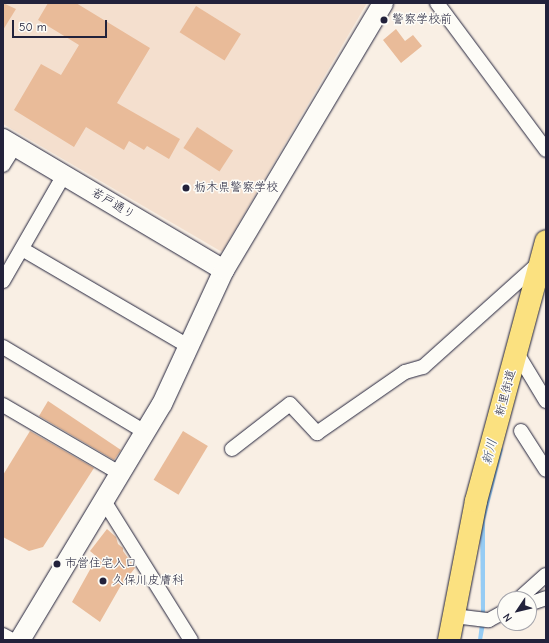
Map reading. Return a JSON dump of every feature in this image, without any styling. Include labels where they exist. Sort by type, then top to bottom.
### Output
[{"type":"main road","name":"新里街道","points":[[449,640],[476,501],[521,359],[546,241]]},
{"type":"street","points":[[20,640],[145,432],[190,347],[224,270],[383,3]]},
{"type":"street","points":[[437,3],[546,150]]},
{"type":"street","points":[[3,165],[9,143]]},
{"type":"street","name":"若戸通り","points":[[9,143],[224,270]]},
{"type":"street","points":[[4,279],[64,175]]},
{"type":"street","points":[[22,249],[190,347]]},
{"type":"street","points":[[232,449],[290,404],[317,433],[405,372],[423,366],[541,262]]},
{"type":"street","points":[[3,347],[145,432]]},
{"type":"street","points":[[521,359],[546,401]]},
{"type":"street","points":[[3,405],[121,474]]},
{"type":"street","points":[[521,430],[546,470]]},
{"type":"street","points":[[104,502],[191,640]]},
{"type":"street","points":[[528,591],[546,575]]},
{"type":"street","points":[[454,616],[494,616]]},
{"type":"street","points":[[3,635],[12,640]]},
{"type":"shaded area","name":"栃木県警察学校","points":[[3,3],[367,3],[222,252],[3,124]]},
{"type":"water","points":[[480,515],[485,516],[485,615],[481,615]]},
{"type":"water","points":[[480,624],[485,624],[482,640],[478,640]]},
{"type":"building","points":[[3,3],[16,9],[3,30]]},
{"type":"building","points":[[48,3],[76,3],[150,48],[117,103],[180,139],[169,159],[147,146],[144,150],[129,141],[124,150],[86,127],[74,147],[14,110],[41,64],[61,75],[79,45],[38,20]]},
{"type":"building","points":[[196,6],[241,34],[225,60],[180,32]]},
{"type":"building","points":[[396,29],[405,41],[413,35],[422,46],[401,63],[383,40]]},
{"type":"building","points":[[197,127],[233,150],[219,171],[183,148]]},
{"type":"building","points":[[48,401],[121,450],[114,460],[39,416]]},
{"type":"building","points":[[30,431],[94,468],[43,547],[29,551],[3,537],[3,475]]},
{"type":"building","points":[[183,431],[208,446],[179,495],[154,480]]},
{"type":"building","points":[[107,529],[116,537],[118,544],[123,548],[123,551],[135,568],[120,587],[100,622],[72,602],[97,557],[90,551]]},
{"type":"waterway","name":"新川","points":[[483,520],[501,449]]},
{"type":"place","name":"警察学校前","points":[[384,20]]},
{"type":"place","name":"栃木県警察学校","points":[[186,188]]},
{"type":"place","name":"市営住宅入口","points":[[57,564]]},
{"type":"place","name":"久保川皮膚科","points":[[103,581]]}]
